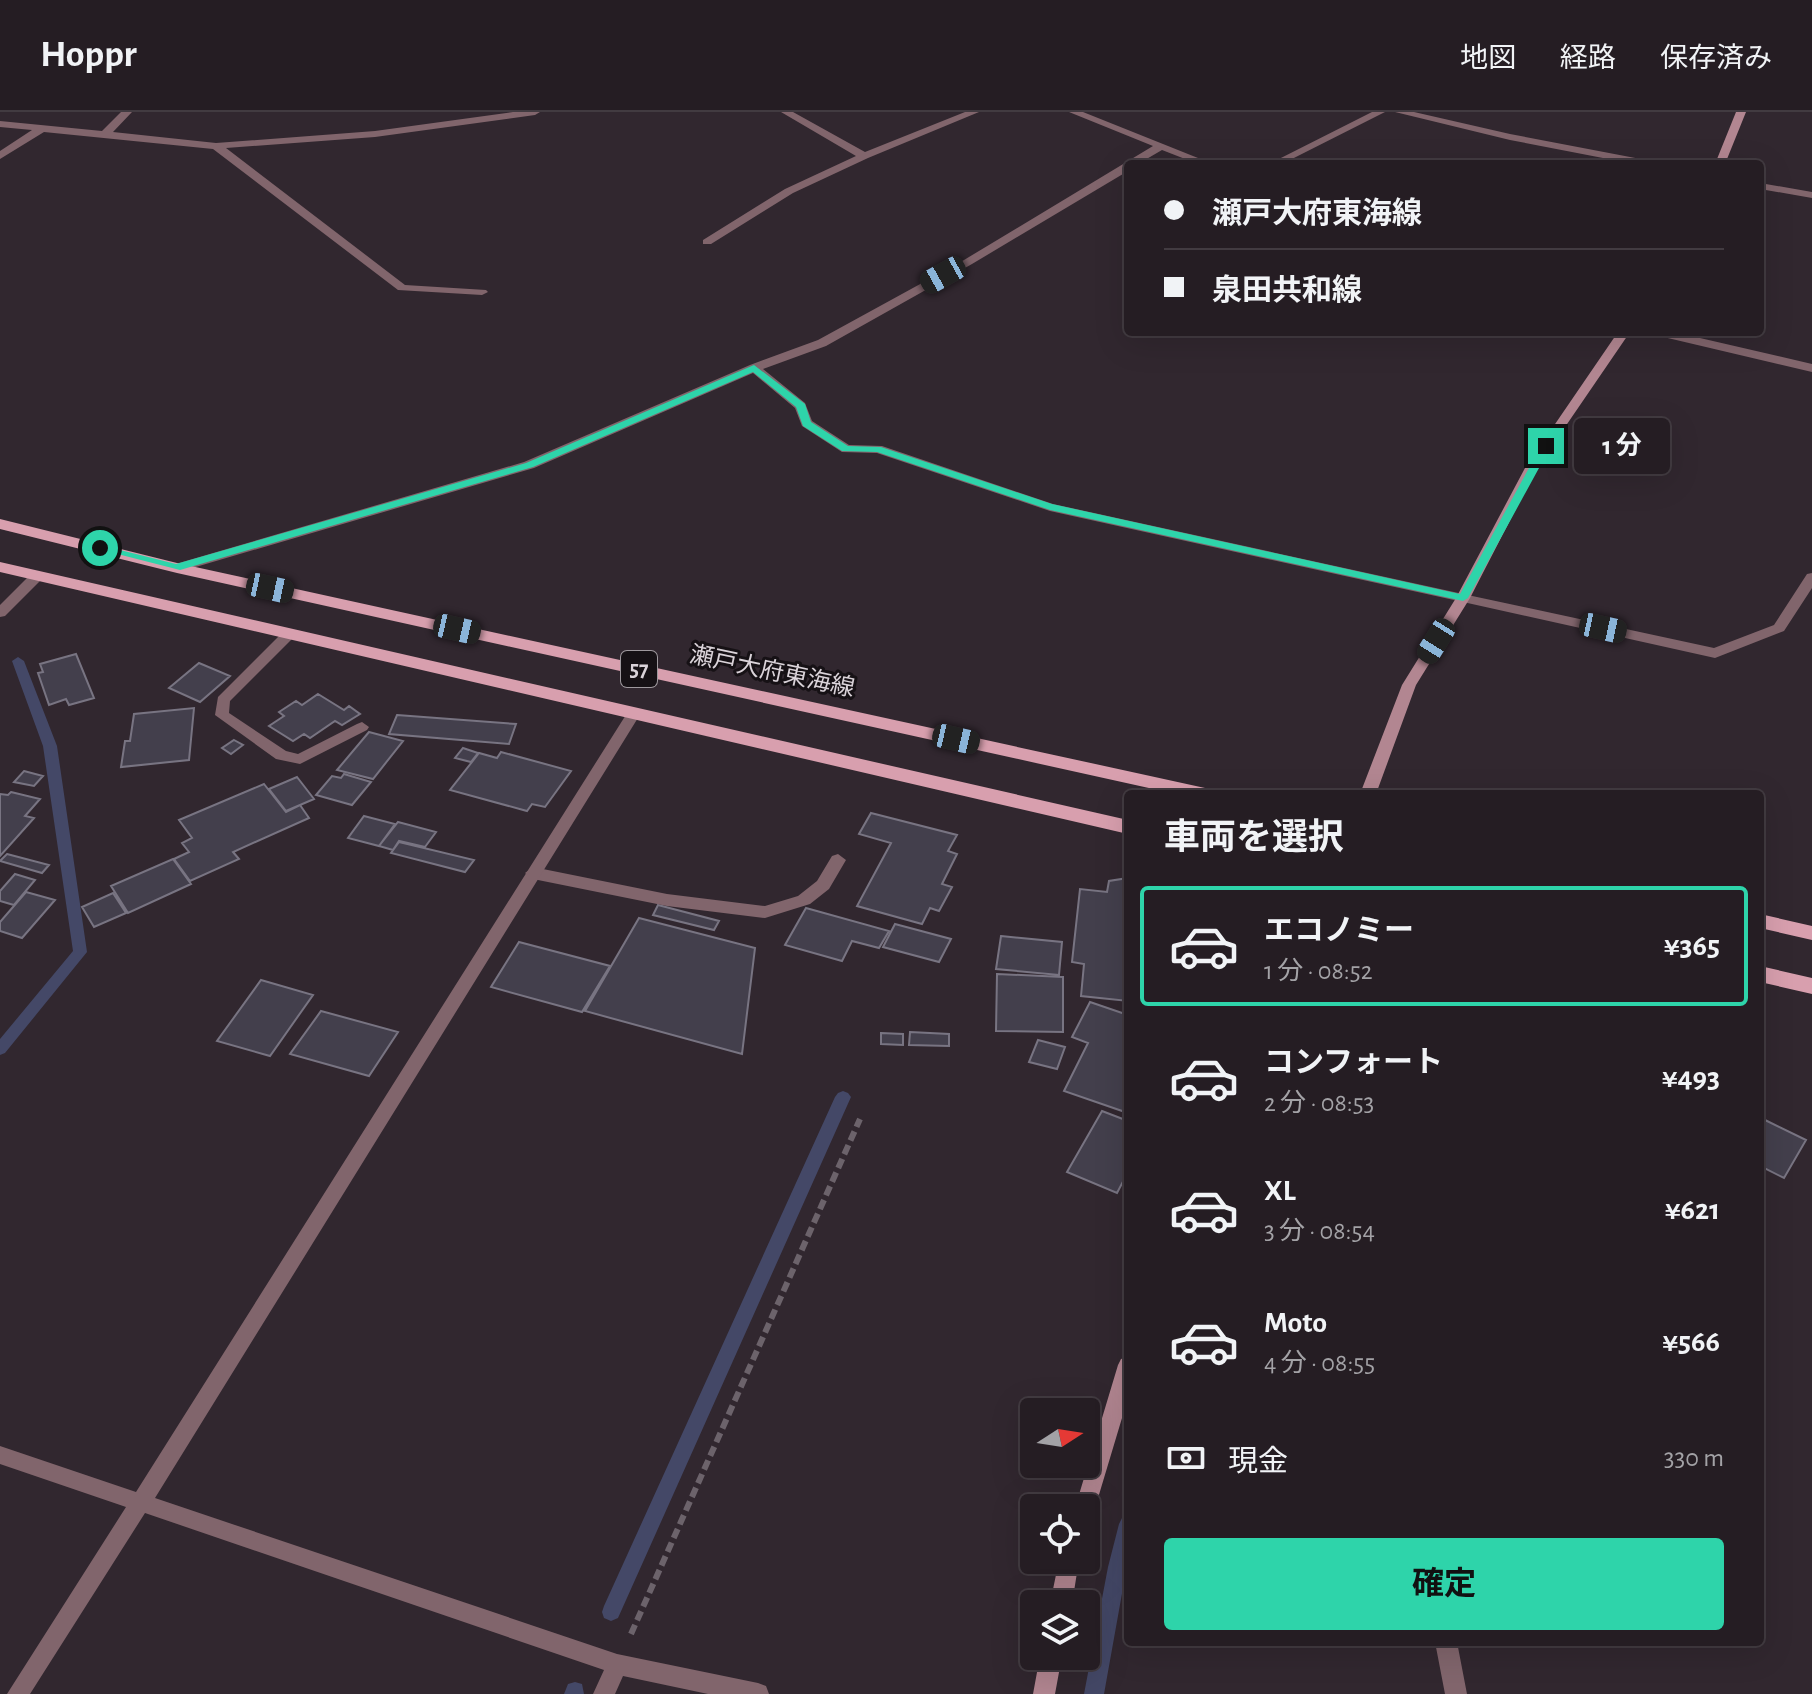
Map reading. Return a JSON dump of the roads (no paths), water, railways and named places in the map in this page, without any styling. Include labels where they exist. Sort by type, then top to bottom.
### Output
[{"type":"main road","points":[[1722,160],[1741,112]]},
{"type":"main road","points":[[1370,790],[1409,685],[1463,598],[1531,468],[1621,336]]},
{"type":"main road","name":"瀬戸大府東海線","points":[[0,524],[177,568],[1187,790]]},
{"type":"main road","name":"57","points":[[0,567],[1124,826]]},
{"type":"main road","points":[[1764,922],[1812,933]]},
{"type":"main road","points":[[1764,975],[1812,986]]},
{"type":"main road","points":[[1089,1494],[1124,1378]]},
{"type":"main road","points":[[1044,1694],[1048,1670]]},
{"type":"street","points":[[104,135],[127,112]]},
{"type":"street","points":[[0,124],[216,146],[375,134],[535,112]]},
{"type":"street","points":[[786,112],[864,156]]},
{"type":"street","points":[[707,242],[789,191],[864,156],[974,112]]},
{"type":"street","points":[[1074,112],[1198,160]]},
{"type":"street","points":[[1282,160],[1380,112]]},
{"type":"street","points":[[1400,112],[1630,160]]},
{"type":"street","points":[[0,156],[43,128]]},
{"type":"street","points":[[216,146],[402,288],[482,292]]},
{"type":"street","points":[[1137,160],[1161,146]]},
{"type":"street","points":[[177,568],[529,465],[754,368],[822,343],[968,262],[1124,168]]},
{"type":"street","points":[[1764,187],[1812,195]]},
{"type":"street","points":[[1676,336],[1812,368]]},
{"type":"street","points":[[754,368],[801,406],[806,423],[846,449],[878,449],[1050,507],[1715,653],[1779,628],[1812,577]]},
{"type":"street","points":[[0,613],[37,576]]},
{"type":"street","points":[[289,634],[223,700],[222,715],[281,755],[300,759],[362,727]]},
{"type":"street","points":[[18,1694],[634,713]]},
{"type":"street","points":[[533,873],[667,900],[765,912],[804,900],[823,885],[838,860]]},
{"type":"street","points":[[0,1455],[617,1664],[758,1694]]},
{"type":"street","points":[[1447,1646],[1456,1694]]},
{"type":"street","points":[[604,1694],[617,1664]]},
{"type":"waterway","points":[[0,1049],[80,952],[50,746],[18,661]]},
{"type":"waterway","points":[[611,1612],[843,1097]]},
{"type":"waterway","points":[[1094,1694],[1124,1540]]}]
